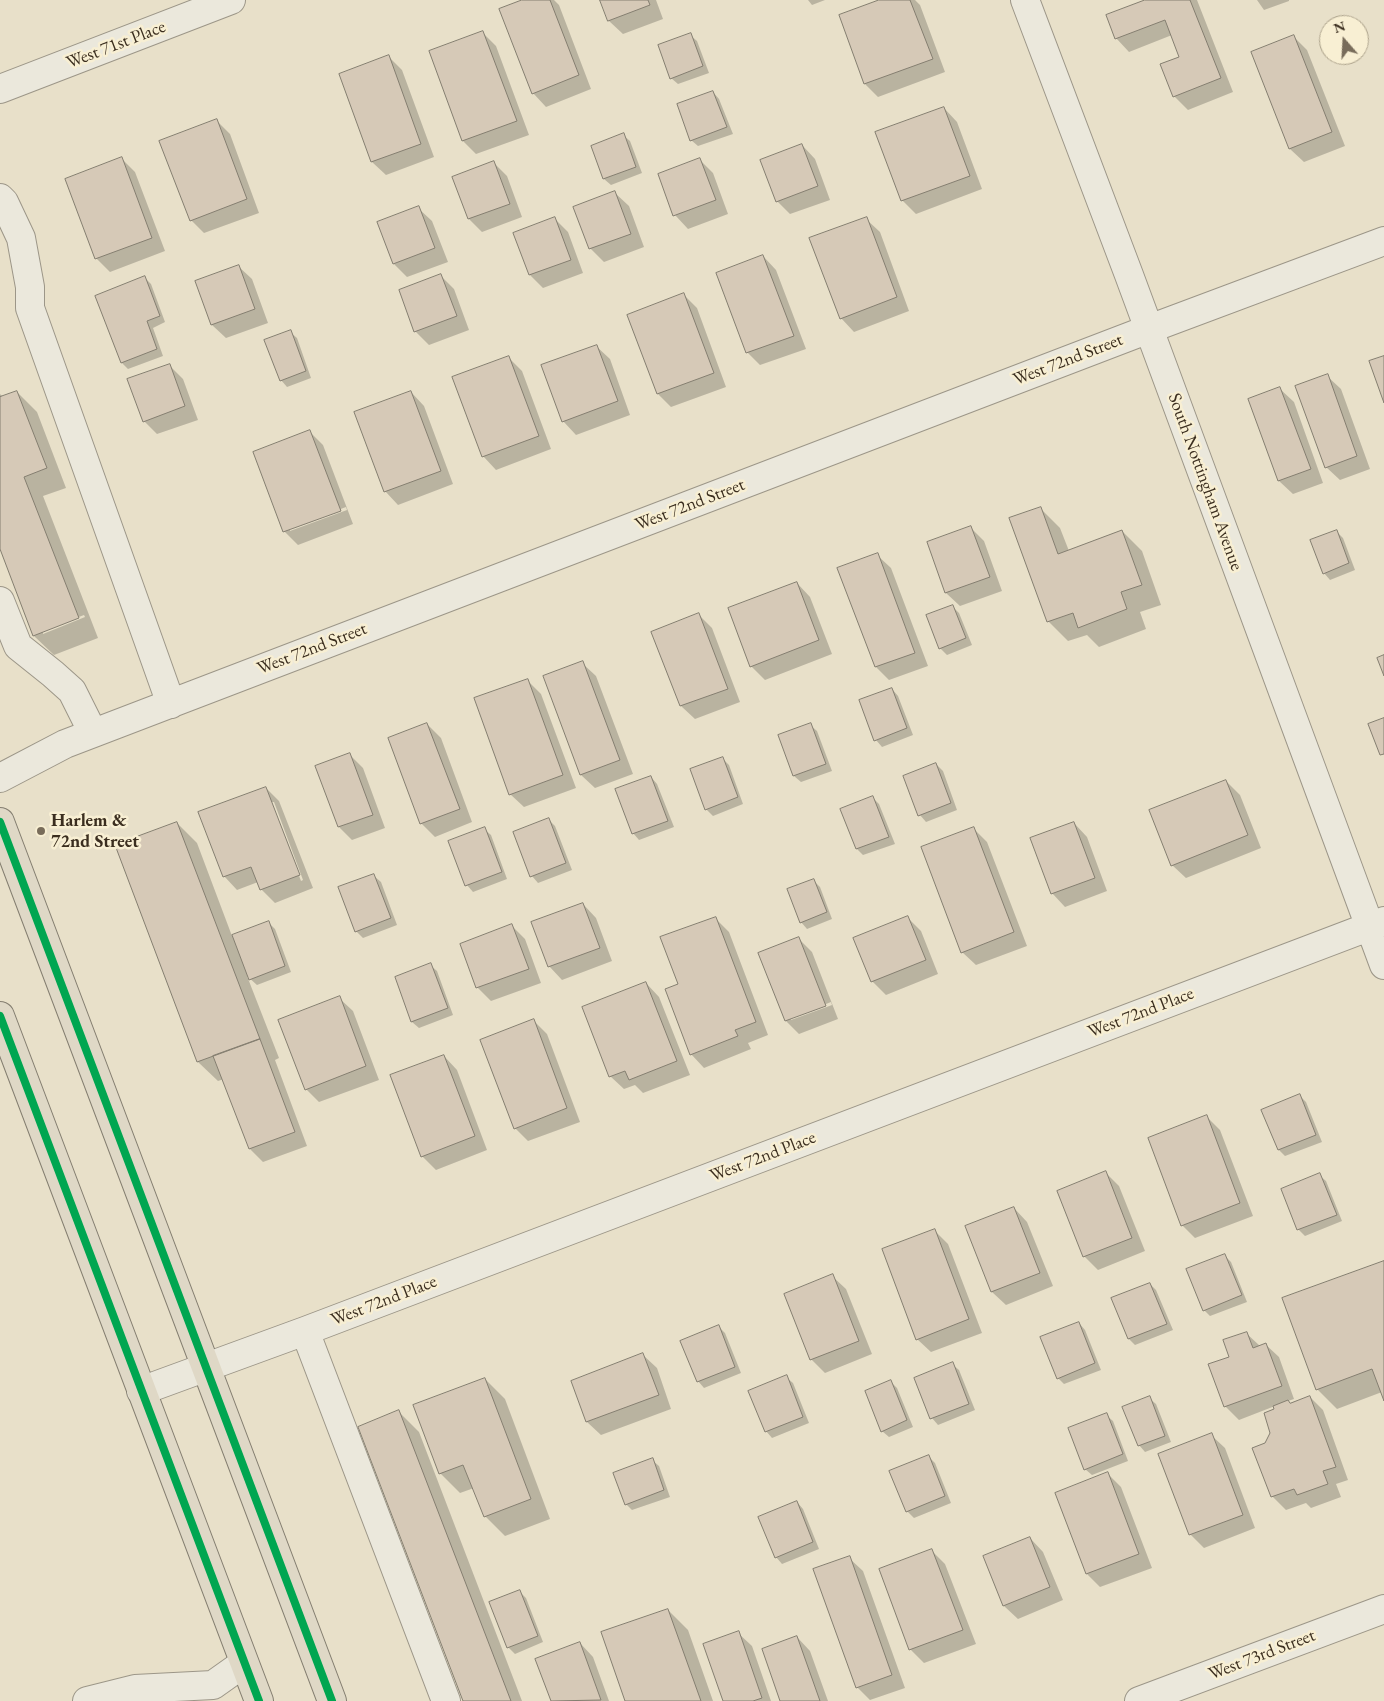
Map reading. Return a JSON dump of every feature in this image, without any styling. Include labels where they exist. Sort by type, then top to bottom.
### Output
[{"type":"main road","points":[[0,822],[332,1701]]},
{"type":"main road","points":[[0,1016],[259,1701]]},
{"type":"street","name":"West 71st Place","points":[[0,89],[231,0]]},
{"type":"street","name":"South Nottingham Avenue","points":[[1025,0],[1376,924],[1384,965]]},
{"type":"street","points":[[0,198],[4,202],[21,238],[30,287],[30,308],[171,704]]},
{"type":"street","name":"West 72nd Street","points":[[0,778],[65,744],[93,733],[1384,241]]},
{"type":"street","points":[[0,601],[18,646],[72,691],[93,733]]},
{"type":"street","name":"West 72nd Place","points":[[141,1391],[305,1331],[1376,924]]},
{"type":"street","points":[[305,1331],[446,1701]]},
{"type":"street","name":"West 73rd Street","points":[[1139,1701],[1384,1609]]},
{"type":"street","points":[[87,1701],[135,1689],[213,1685],[244,1663]]},
{"type":"building","points":[[522,0],[550,0],[579,75],[532,94],[499,9]]},
{"type":"building","points":[[600,0],[648,0],[650,5],[608,21]]},
{"type":"building","points":[[879,0],[910,0],[933,59],[864,84],[839,15]]},
{"type":"building","points":[[1145,0],[1190,0],[1221,78],[1173,97],[1160,64],[1179,57],[1165,20],[1115,39],[1106,15]]},
{"type":"building","points":[[483,31],[517,121],[462,141],[429,51]]},
{"type":"building","points":[[691,33],[703,66],[670,79],[658,45]]},
{"type":"building","points":[[1294,35],[1332,132],[1289,149],[1251,52]]},
{"type":"building","points":[[389,55],[421,144],[371,162],[339,74]]},
{"type":"building","points":[[713,91],[727,127],[690,141],[677,104]]},
{"type":"building","points":[[944,107],[970,176],[901,201],[875,132]]},
{"type":"building","points":[[217,119],[247,199],[190,221],[159,141]]},
{"type":"building","points":[[624,133],[636,167],[603,179],[591,146]]},
{"type":"building","points":[[802,144],[818,186],[776,202],[760,160]]},
{"type":"building","points":[[122,157],[152,238],[95,259],[65,179]]},
{"type":"building","points":[[700,158],[716,200],[673,216],[658,174]]},
{"type":"building","points":[[494,161],[510,204],[468,219],[452,177]]},
{"type":"building","points":[[615,191],[631,234],[589,249],[573,207]]},
{"type":"building","points":[[419,206],[435,248],[393,264],[377,222]]},
{"type":"building","points":[[555,217],[571,260],[529,275],[513,233]]},
{"type":"building","points":[[867,217],[897,297],[840,319],[809,238]]},
{"type":"building","points":[[763,255],[794,336],[746,353],[716,273]]},
{"type":"building","points":[[239,265],[255,309],[211,325],[195,281]]},
{"type":"building","points":[[441,274],[457,316],[414,332],[399,290]]},
{"type":"building","points":[[145,276],[160,316],[147,321],[157,349],[121,363],[95,296]]},
{"type":"building","points":[[684,293],[714,373],[657,394],[627,315]]},
{"type":"building","points":[[291,330],[306,371],[280,381],[264,340]]},
{"type":"building","points":[[597,345],[618,401],[562,422],[541,365]]},
{"type":"building","points":[[509,356],[539,436],[482,457],[452,377]]},
{"type":"building","points":[[1384,356],[1384,403],[1369,361]]},
{"type":"building","points":[[170,364],[185,406],[143,422],[127,379]]},
{"type":"building","points":[[1328,374],[1357,456],[1325,468],[1295,386]]},
{"type":"building","points":[[1280,387],[1311,469],[1278,481],[1248,399]]},
{"type":"building","points":[[17,391],[47,468],[24,477],[79,618],[33,636],[0,549],[0,397]]},
{"type":"building","points":[[411,391],[441,471],[384,492],[354,412]]},
{"type":"building","points":[[310,430],[341,511],[283,532],[253,452]]},
{"type":"building","points":[[1041,507],[1058,554],[1122,530],[1142,585],[1121,592],[1127,609],[1078,628],[1073,613],[1047,622],[1009,518]]},
{"type":"building","points":[[971,526],[990,577],[945,593],[927,542]]},
{"type":"building","points":[[1337,530],[1349,563],[1323,574],[1310,540]]},
{"type":"building","points":[[878,553],[915,653],[875,667],[837,568]]},
{"type":"building","points":[[797,582],[819,640],[750,667],[728,608]]},
{"type":"building","points":[[953,605],[966,638],[939,649],[926,615]]},
{"type":"building","points":[[699,613],[728,689],[680,706],[651,632]]},
{"type":"building","points":[[1384,655],[1384,676],[1377,658]]},
{"type":"building","points":[[583,661],[620,760],[580,775],[543,676]]},
{"type":"building","points":[[528,679],[563,775],[509,795],[474,698]]},
{"type":"building","points":[[892,688],[907,728],[874,741],[859,700]]},
{"type":"building","points":[[1384,718],[1384,754],[1380,755],[1368,724]]},
{"type":"building","points":[[427,723],[460,809],[420,824],[388,738]]},
{"type":"building","points":[[811,723],[826,764],[793,776],[778,735]]},
{"type":"building","points":[[350,753],[373,815],[338,827],[315,766]]},
{"type":"building","points":[[723,757],[738,797],[705,810],[690,769]]},
{"type":"building","points":[[936,763],[951,803],[918,816],[903,776]]},
{"type":"building","points":[[651,776],[668,821],[632,834],[615,789]]},
{"type":"building","points":[[1226,780],[1248,835],[1171,866],[1149,810]]},
{"type":"building","points":[[266,787],[300,875],[260,890],[251,867],[223,877],[198,812]]},
{"type":"building","points":[[873,796],[889,837],[856,849],[840,809]]},
{"type":"building","points":[[549,818],[566,863],[530,877],[513,832]]},
{"type":"building","points":[[177,822],[260,1039],[197,1062],[115,845]]},
{"type":"building","points":[[1074,822],[1095,878],[1051,894],[1030,838]]},
{"type":"building","points":[[485,827],[502,872],[465,886],[448,841]]},
{"type":"building","points":[[974,827],[1014,932],[961,953],[921,847]]},
{"type":"building","points":[[374,874],[391,918],[355,932],[338,887]]},
{"type":"building","points":[[814,879],[827,912],[800,923],[787,889]]},
{"type":"building","points":[[583,903],[600,948],[548,967],[531,922]]},
{"type":"building","points":[[908,916],[926,960],[871,982],[853,938]]},
{"type":"building","points":[[716,917],[756,1022],[735,1030],[738,1036],[690,1055],[665,989],[678,984],[660,937]]},
{"type":"building","points":[[269,921],[285,966],[249,980],[232,935]]},
{"type":"building","points":[[512,924],[529,969],[476,988],[460,944]]},
{"type":"building","points":[[799,937],[826,1006],[785,1021],[758,953]]},
{"type":"building","points":[[431,963],[448,1008],[411,1022],[395,977]]},
{"type":"building","points":[[646,982],[677,1061],[629,1080],[625,1071],[609,1077],[582,1007]]},
{"type":"building","points":[[340,996],[366,1066],[305,1090],[278,1020]]},
{"type":"building","points":[[534,1019],[567,1108],[514,1129],[480,1040]]},
{"type":"building","points":[[260,1039],[295,1132],[249,1149],[213,1056]]},
{"type":"building","points":[[444,1055],[475,1136],[421,1157],[390,1075]]},
{"type":"building","points":[[1300,1094],[1316,1135],[1278,1150],[1261,1110]]},
{"type":"building","points":[[1207,1115],[1240,1203],[1181,1226],[1148,1138]]},
{"type":"building","points":[[1106,1171],[1132,1238],[1083,1257],[1057,1191]]},
{"type":"building","points":[[1320,1173],[1337,1215],[1297,1230],[1281,1189]]},
{"type":"building","points":[[1014,1207],[1040,1273],[991,1292],[965,1226]]},
{"type":"building","points":[[935,1229],[969,1319],[916,1340],[882,1249]]},
{"type":"building","points":[[1225,1254],[1242,1295],[1203,1311],[1186,1269]]},
{"type":"building","points":[[1384,1261],[1384,1401],[1372,1369],[1316,1390],[1282,1298]]},
{"type":"building","points":[[833,1274],[859,1341],[810,1360],[784,1294]]},
{"type":"building","points":[[1150,1283],[1167,1324],[1128,1339],[1111,1298]]},
{"type":"building","points":[[1079,1322],[1095,1363],[1057,1379],[1040,1337]]},
{"type":"building","points":[[719,1325],[735,1367],[697,1382],[680,1341]]},
{"type":"building","points":[[1247,1332],[1253,1348],[1266,1343],[1282,1386],[1224,1407],[1208,1364],[1229,1357],[1223,1340]]},
{"type":"building","points":[[643,1353],[659,1395],[586,1422],[571,1381]]},
{"type":"building","points":[[953,1362],[969,1404],[930,1419],[914,1378]]},
{"type":"building","points":[[787,1375],[803,1417],[765,1432],[748,1391]]},
{"type":"building","points":[[485,1378],[531,1499],[484,1517],[463,1465],[439,1474],[413,1405]]},
{"type":"building","points":[[891,1380],[907,1420],[881,1432],[865,1391]]},
{"type":"building","points":[[1150,1396],[1165,1436],[1138,1446],[1122,1407]]},
{"type":"building","points":[[1310,1396],[1336,1467],[1323,1471],[1328,1484],[1297,1495],[1294,1489],[1271,1497],[1252,1448],[1265,1443],[1270,1433],[1264,1413],[1274,1409],[1273,1406],[1288,1400],[1290,1403]]},
{"type":"building","points":[[399,1410],[511,1701],[463,1701],[358,1427]]},
{"type":"building","points":[[1107,1413],[1123,1454],[1084,1470],[1068,1428]]},
{"type":"building","points":[[1212,1433],[1243,1515],[1189,1535],[1158,1454]]},
{"type":"building","points":[[929,1455],[945,1496],[906,1512],[889,1471]]},
{"type":"building","points":[[653,1458],[664,1490],[625,1505],[613,1473]]},
{"type":"building","points":[[1108,1472],[1139,1554],[1086,1574],[1055,1493]]},
{"type":"building","points":[[797,1501],[813,1542],[775,1558],[758,1517]]},
{"type":"building","points":[[1030,1537],[1050,1587],[1003,1606],[983,1556]]},
{"type":"building","points":[[932,1549],[963,1630],[909,1650],[879,1569]]},
{"type":"building","points":[[850,1556],[892,1675],[856,1688],[813,1569]]},
{"type":"building","points":[[520,1590],[538,1636],[507,1648],[489,1602]]},
{"type":"building","points":[[668,1609],[701,1701],[625,1701],[601,1632]]},
{"type":"building","points":[[739,1631],[762,1698],[753,1701],[723,1701],[703,1644]]},
{"type":"building","points":[[797,1636],[820,1701],[780,1701],[762,1649]]},
{"type":"building","points":[[580,1642],[601,1700],[551,1701],[535,1659]]},
{"type":"transit line","points":[[0,822],[332,1701]]},
{"type":"transit line","points":[[0,1016],[259,1701]]},
{"type":"place","name":"Harlem & 72nd Street","points":[[41,831]]}]
